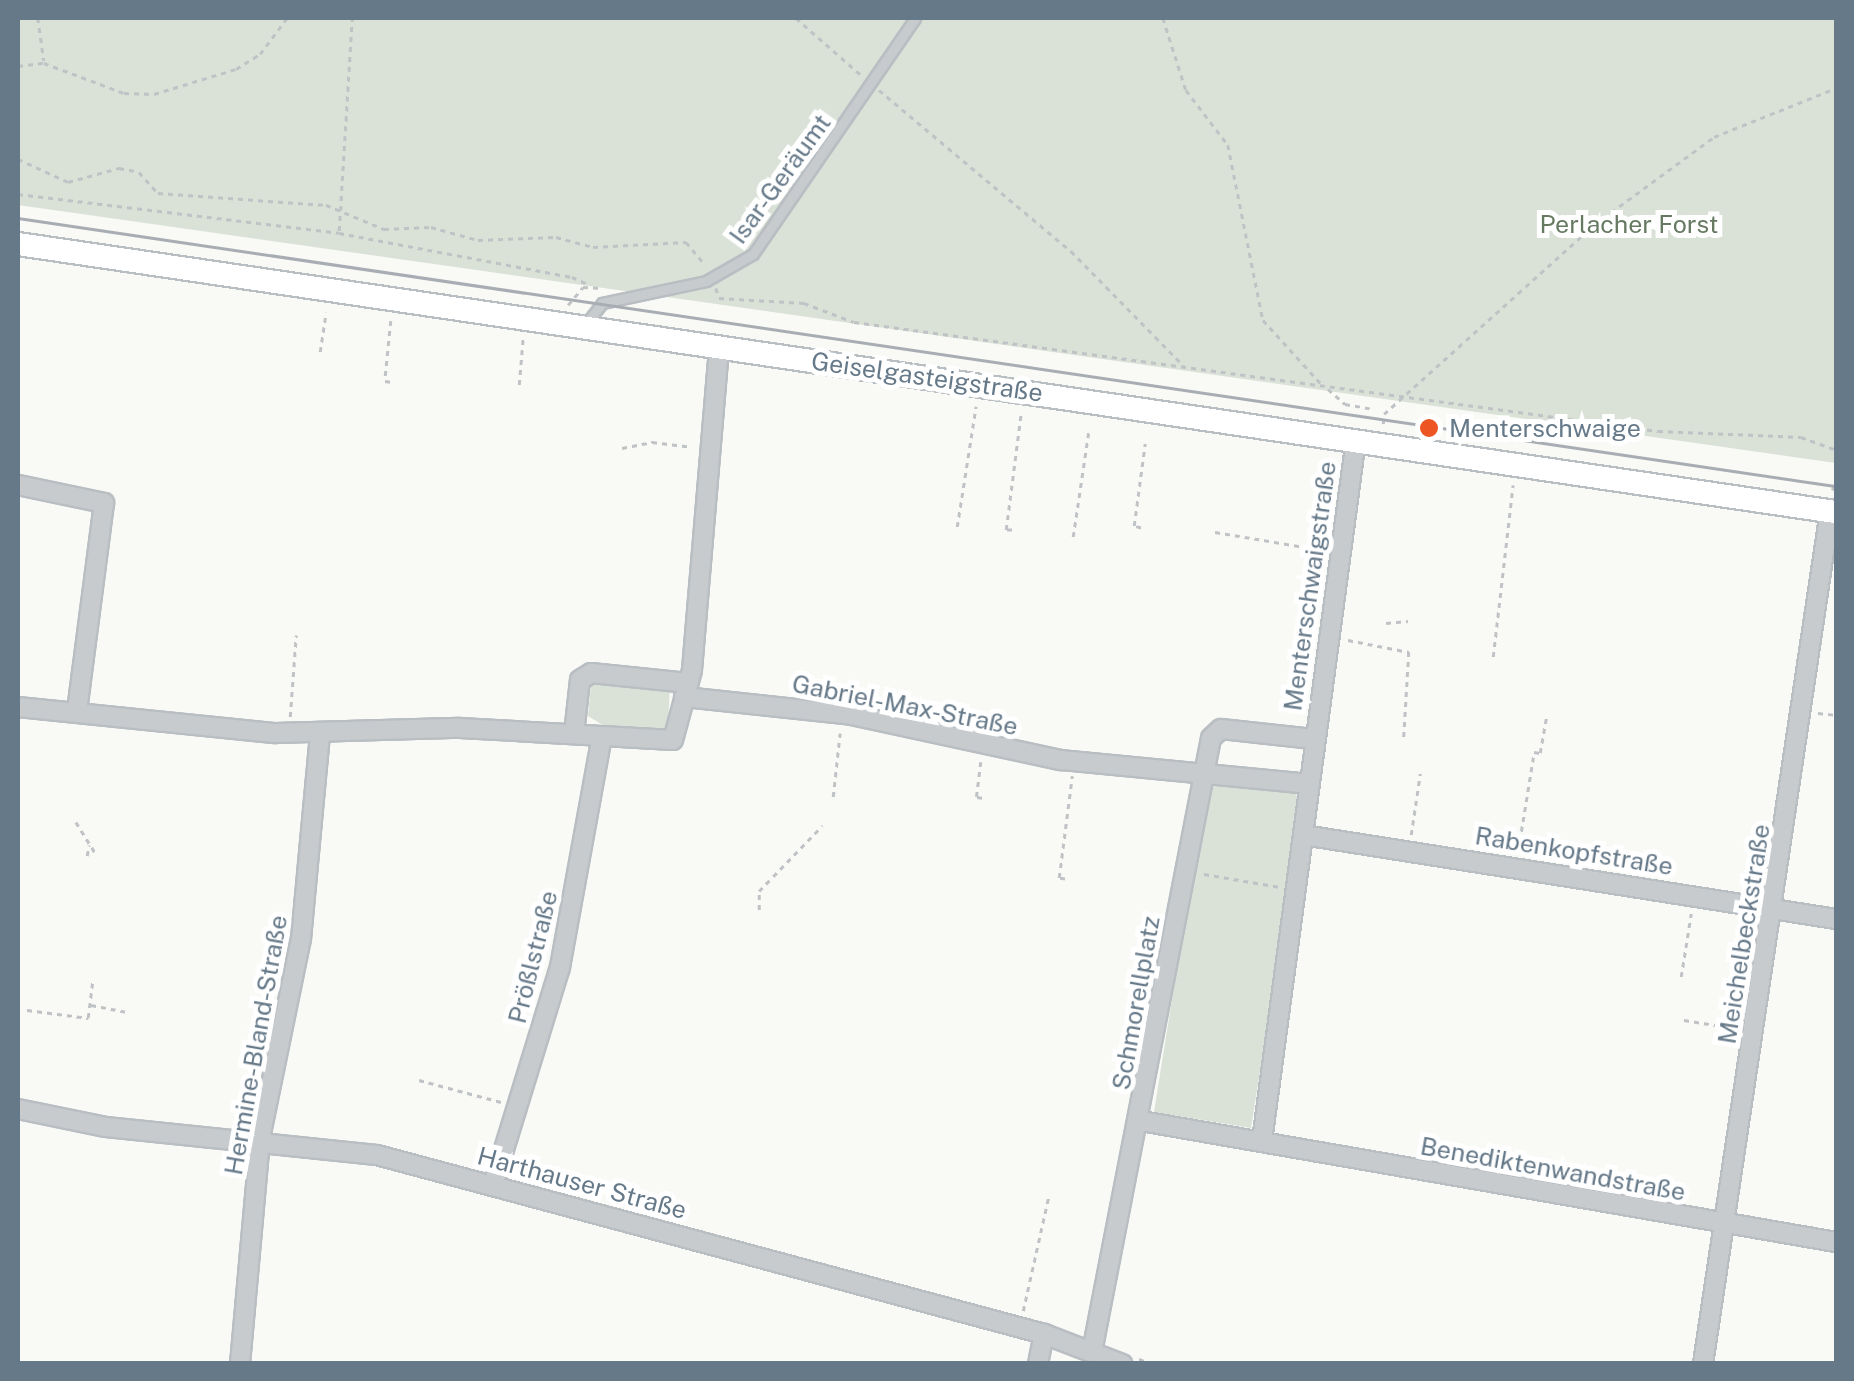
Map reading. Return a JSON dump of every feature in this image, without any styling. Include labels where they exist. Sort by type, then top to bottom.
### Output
[{"type":"main road","name":"Geiselgasteigstraße","points":[[18,244],[1833,512]]},
{"type":"street","points":[[18,708],[76,710],[288,734],[460,728],[673,740],[686,690],[719,347]]},
{"type":"street","name":"Menterschwaigstraße","points":[[1313,739],[1356,439]]},
{"type":"street","points":[[18,485],[104,503],[76,710]]},
{"type":"street","name":"Meichelbeckstraße","points":[[1703,1364],[1833,512]]},
{"type":"street","name":"Gabriel-Max-Straße","points":[[574,734],[580,680],[592,672],[842,713],[982,746],[1074,761],[1201,772]]},
{"type":"street","name":"Schmorellplatz","points":[[1262,1141],[1141,1121],[1201,772],[1215,731],[1313,739]]},
{"type":"street","name":"Hermine-Bland-Straße","points":[[240,1364],[260,1138],[304,919],[320,734]]},
{"type":"street","name":"Prößlstraße","points":[[493,1185],[560,967],[602,737]]},
{"type":"street","points":[[1262,1141],[1313,739]]},
{"type":"street","points":[[1201,772],[1309,784]]},
{"type":"street","name":"Rabenkopfstraße","points":[[1303,835],[1774,906],[1836,919]]},
{"type":"street","name":"Harthauser Straße","points":[[18,1109],[106,1127],[260,1138],[376,1154],[1020,1327],[1122,1364]]},
{"type":"street","points":[[1092,1352],[1141,1121]]},
{"type":"street","name":"Benediktenwandstraße","points":[[1262,1141],[1724,1226],[1836,1242]]},
{"type":"street","points":[[1038,1364],[1044,1334]]},
{"type":"lane","name":"Isar-Geräumt","points":[[584,327],[602,303],[706,281],[736,270],[756,252],[915,18]]},
{"type":"path","points":[[38,18],[44,63]]},
{"type":"path","points":[[18,66],[44,63],[124,93],[154,94],[236,69],[260,54],[287,18]]},
{"type":"path","points":[[338,233],[352,18]]},
{"type":"path","points":[[796,18],[1072,251],[1185,368]]},
{"type":"path","points":[[1163,18],[1186,90],[1228,146],[1263,320],[1346,404],[1373,409]]},
{"type":"path","points":[[1382,427],[1384,414],[1412,394],[1595,224],[1714,137],[1836,88]]},
{"type":"path","points":[[18,160],[68,182],[119,168],[139,172],[158,193],[312,204],[384,229],[431,227],[478,240],[556,236],[593,247],[686,242],[705,264],[706,281],[719,298],[804,303],[844,320],[1325,387],[1412,394],[1658,431],[1811,438],[1836,450]]},
{"type":"path","points":[[18,194],[338,233],[572,276],[590,286]]},
{"type":"path","points":[[392,382],[385,382],[393,300]]},
{"type":"path","points":[[320,352],[326,315]]},
{"type":"path","points":[[518,385],[524,318]]},
{"type":"path","points":[[957,526],[980,385]]},
{"type":"path","points":[[1012,530],[1006,530],[1024,391]]},
{"type":"path","points":[[1072,537],[1089,429]]},
{"type":"path","points":[[622,448],[652,442],[712,449]]},
{"type":"path","points":[[1141,528],[1134,526],[1145,444]]},
{"type":"path","points":[[1016,450],[1023,451]]},
{"type":"path","points":[[1493,657],[1516,464]]},
{"type":"path","points":[[1214,532],[1338,553]]},
{"type":"path","points":[[1386,624],[1408,620]]},
{"type":"path","points":[[288,734],[296,635]]},
{"type":"path","points":[[1326,637],[1409,652],[1404,737]]},
{"type":"path","points":[[1816,712],[1836,716]]},
{"type":"path","points":[[833,796],[842,713]]},
{"type":"path","points":[[1515,867],[1534,752],[1540,753],[1546,719]]},
{"type":"path","points":[[982,746],[977,797],[984,798]]},
{"type":"path","points":[[1065,879],[1059,878],[1074,761]]},
{"type":"path","points":[[1409,851],[1420,774]]},
{"type":"path","points":[[76,822],[96,854]]},
{"type":"path","points":[[758,910],[759,892],[822,826]]},
{"type":"path","points":[[1064,839],[1072,840]]},
{"type":"path","points":[[87,856],[90,844]]},
{"type":"path","points":[[1185,870],[1296,890]]},
{"type":"path","points":[[1681,977],[1692,903]]},
{"type":"path","points":[[27,1010],[88,1018],[92,980]]},
{"type":"path","points":[[90,1005],[128,1012]]},
{"type":"path","points":[[1684,1020],[1754,1032]]},
{"type":"path","points":[[419,1080],[518,1107]]},
{"type":"path","points":[[1020,1327],[1049,1195]]},
{"type":"green space","name":"Perlacher Forst","points":[[18,18],[1836,18],[1836,463],[18,205]]},
{"type":"green space","points":[[592,676],[670,685],[668,727],[656,732],[606,727],[588,716]]},
{"type":"green space","points":[[1207,780],[1295,792],[1302,807],[1251,1128],[1154,1112]]},
{"type":"tram line","points":[[18,218],[1836,486]]},
{"type":"place","name":"Menterschwaige","points":[[1429,428]]}]
